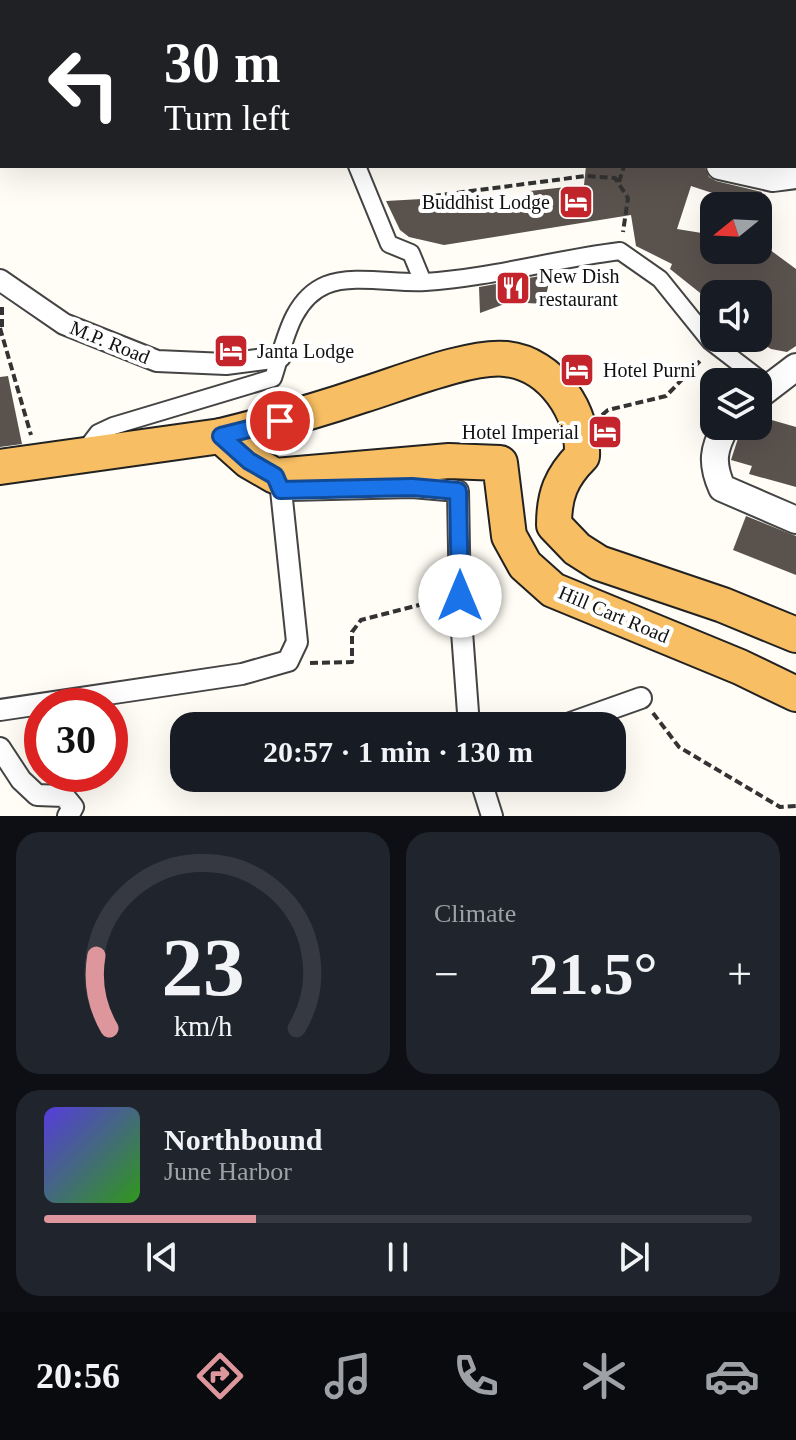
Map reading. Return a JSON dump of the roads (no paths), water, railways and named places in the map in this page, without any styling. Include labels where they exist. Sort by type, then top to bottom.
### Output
[{"type":"highway","points":[[0,467],[218,436],[310,413],[460,365],[504,358],[530,365],[550,378],[570,406],[583,433],[582,456],[564,475],[554,502],[554,525],[577,549],[599,563],[723,605],[796,635]]},
{"type":"highway","points":[[218,436],[278,483]]},
{"type":"highway","name":"Hill Cart Road","points":[[278,483],[449,461],[500,463],[509,536],[525,565],[553,590],[740,667],[796,694]]},
{"type":"street","points":[[358,168],[389,244],[411,253],[423,282]]},
{"type":"street","points":[[729,168],[773,178],[796,175]]},
{"type":"street","points":[[81,454],[98,433],[113,426],[273,378],[291,320],[306,300],[327,285],[423,282],[620,251],[660,279],[715,345],[739,368]]},
{"type":"street","name":"M.P. Road","points":[[0,280],[64,324],[157,361],[226,364],[280,357]]},
{"type":"street","points":[[772,386],[796,367]]},
{"type":"street","points":[[720,440],[713,468],[722,488],[796,520]]},
{"type":"street","points":[[0,710],[242,674],[288,661],[297,642],[278,483],[458,491],[460,596],[467,712]]},
{"type":"street","points":[[465,689],[473,712]]},
{"type":"street","points":[[602,712],[641,698]]},
{"type":"street","points":[[0,748],[21,780],[37,795],[64,796],[73,807],[68,816]]},
{"type":"street","points":[[484,792],[492,816]]},
{"type":"place","name":"Buddhist Lodge","points":[[576,202]]},
{"type":"place","name":"New Dish restaurant","points":[[513,288]]},
{"type":"place","name":"Janta Lodge","points":[[231,351]]},
{"type":"place","name":"Hotel Purni","points":[[577,370]]},
{"type":"place","name":"Hotel Imperial","points":[[605,432]]}]
